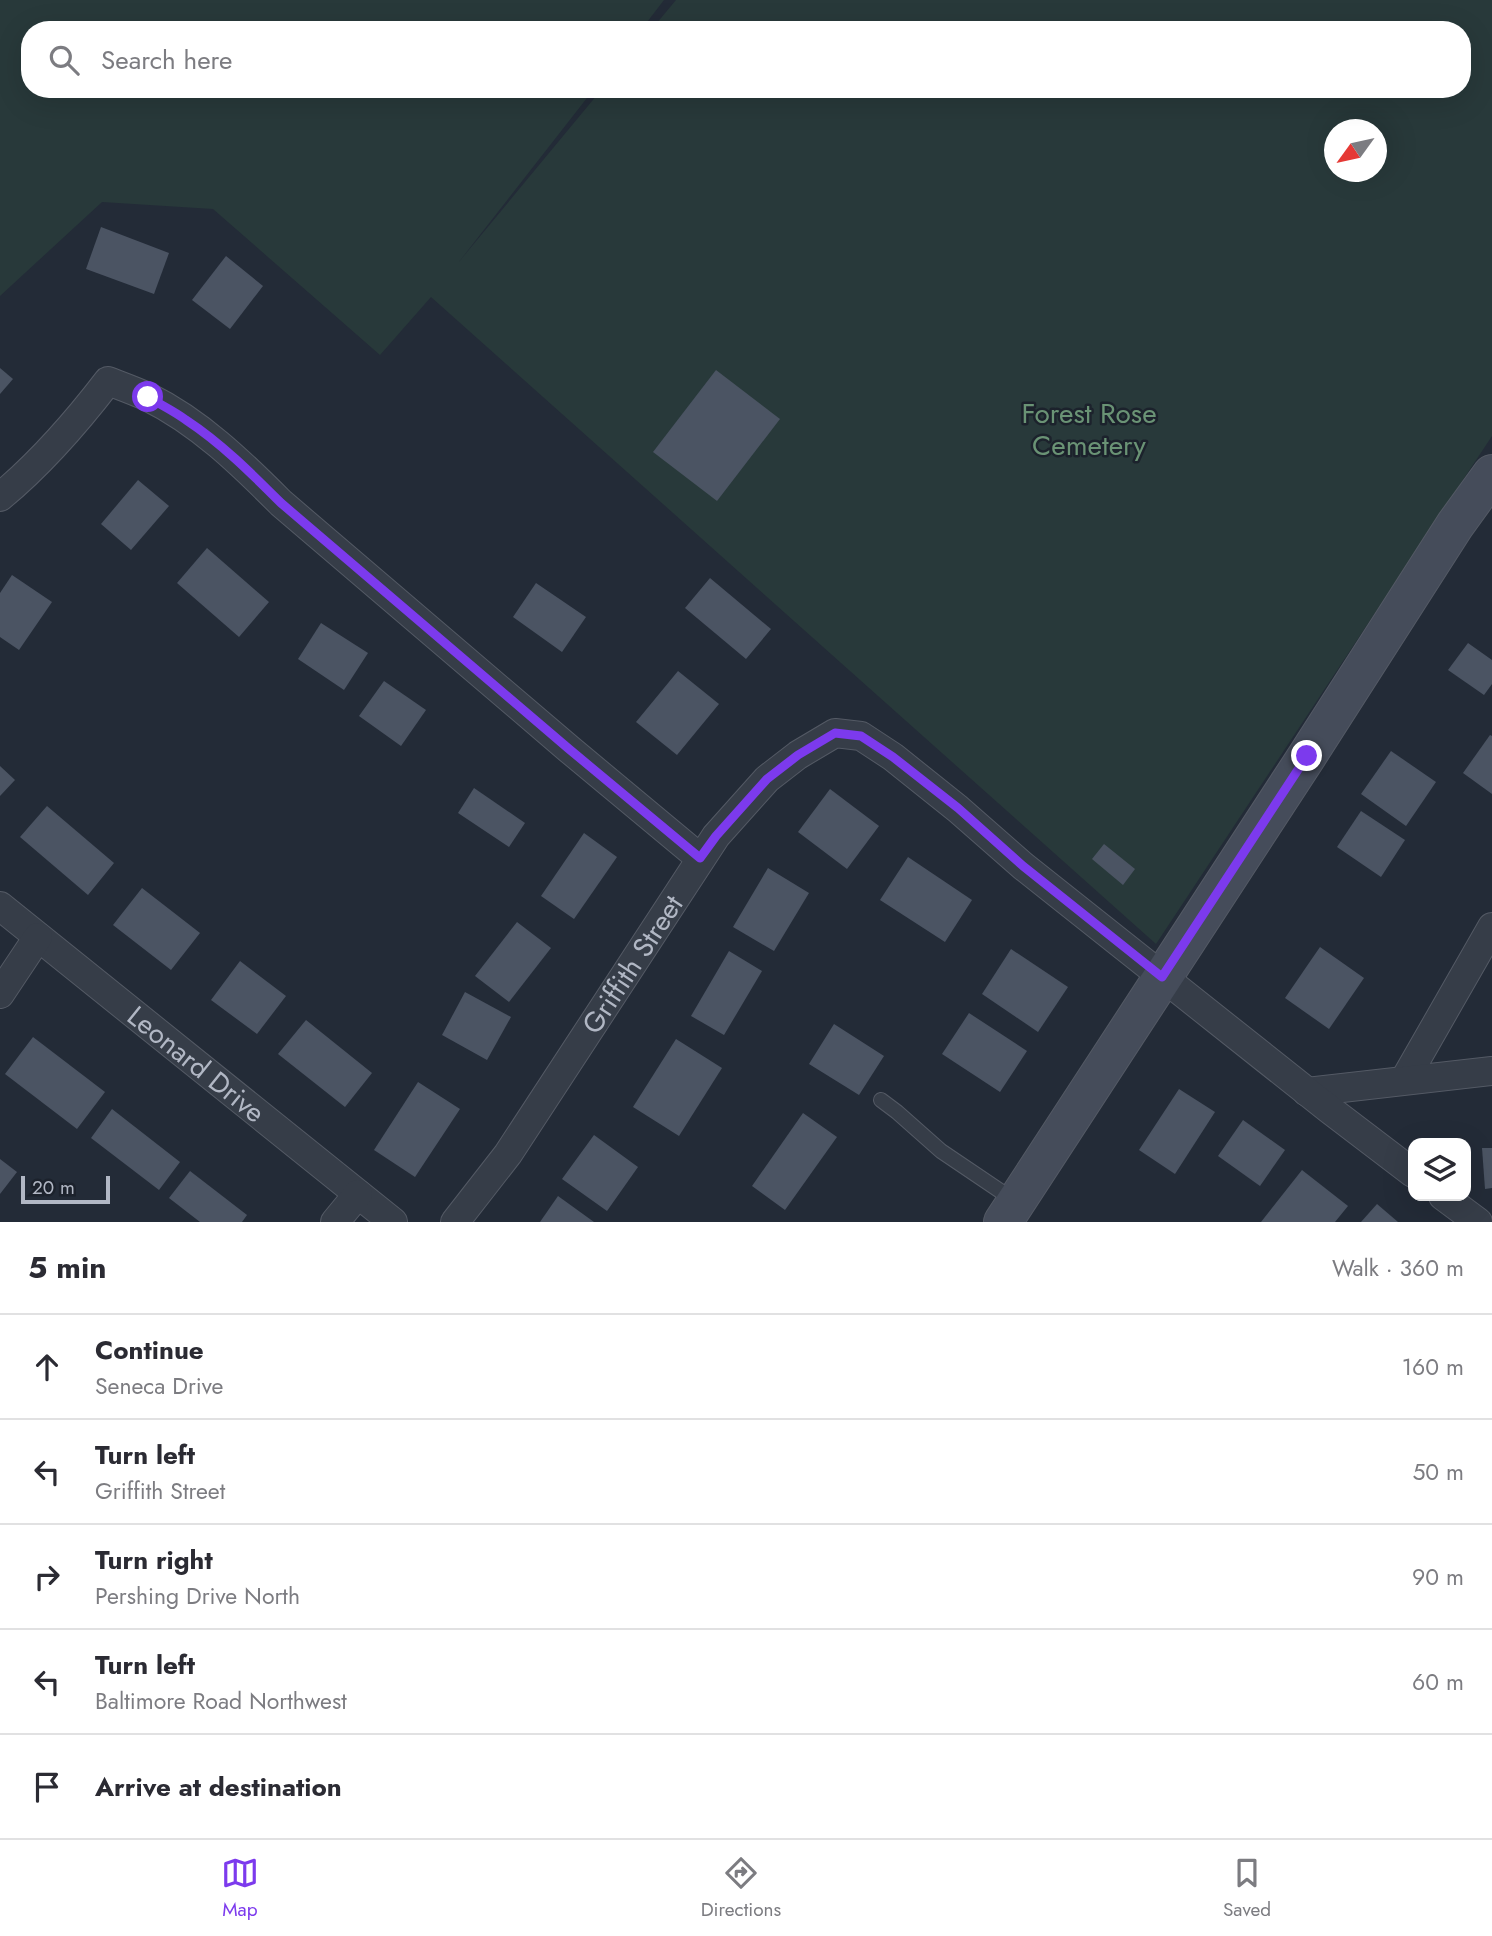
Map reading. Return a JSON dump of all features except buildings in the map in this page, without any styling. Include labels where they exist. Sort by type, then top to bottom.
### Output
[{"type":"main road","points":[[1009,1212],[1455,525],[1492,474]]},
{"type":"street","points":[[0,497],[55,446],[107,381],[148,397],[186,419],[219,445],[281,503],[700,858]]},
{"type":"street","name":"Griffith Street","points":[[455,1222],[508,1154],[716,836],[767,779],[798,755],[835,733],[861,736],[893,757],[1162,977]]},
{"type":"street","name":"Leonard Drive","points":[[0,906],[393,1222]]},
{"type":"street","points":[[1405,1079],[1492,928]]},
{"type":"street","points":[[0,994],[38,937]]},
{"type":"street","points":[[1162,977],[1408,1169]]},
{"type":"street","points":[[1307,1091],[1492,1070]]},
{"type":"street","points":[[335,1222],[358,1194]]},
{"type":"street","points":[[1450,1201],[1478,1222]]},
{"type":"lane","points":[[881,1100],[1009,1212]]},
{"type":"green space","name":"Forest Rose Cemetery","points":[[0,0],[664,0],[648,21],[21,21],[21,98],[587,98],[458,263],[595,98],[1471,98],[1471,21],[658,21],[676,0],[1492,0],[1492,436],[1156,944],[431,297],[380,355],[213,209],[102,202],[0,296]]},
{"type":"route","points":[[148,397],[186,419],[219,445],[281,503],[700,858],[767,779],[798,755],[835,733],[861,736],[893,757],[958,808],[1023,866],[1162,977],[1307,756]]}]
